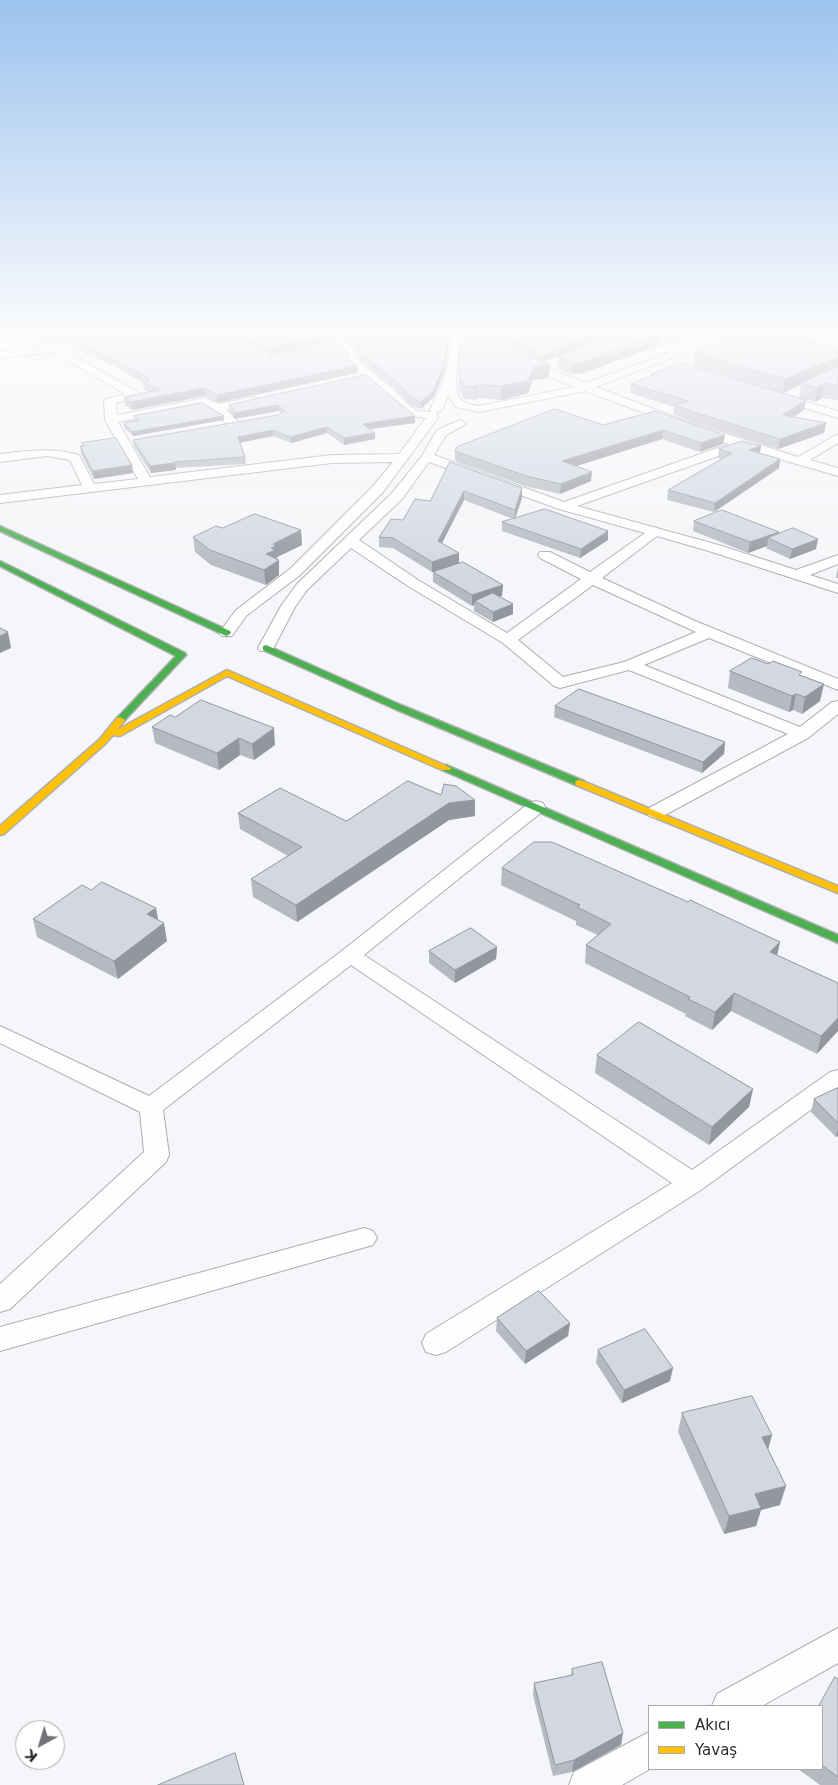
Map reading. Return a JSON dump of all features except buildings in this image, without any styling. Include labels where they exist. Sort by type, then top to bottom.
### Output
[{"type":"main road","points":[[0,528],[233,633]]},
{"type":"main road","points":[[0,563],[184,652]]},
{"type":"main road","points":[[208,636],[233,633]]},
{"type":"main road","points":[[263,649],[398,707],[656,812],[838,890]]},
{"type":"main road","points":[[184,652],[185,662],[193,668]]},
{"type":"main road","points":[[0,832],[102,742],[138,700],[184,652]]},
{"type":"main road","points":[[204,672],[227,673],[246,669]]},
{"type":"main road","points":[[102,742],[227,673]]},
{"type":"main road","points":[[227,673],[838,939]]},
{"type":"street","points":[[111,413],[111,420],[129,442],[146,482]]},
{"type":"street","points":[[111,420],[144,413]]},
{"type":"street","points":[[217,428],[239,424],[224,413]]},
{"type":"street","points":[[414,413],[433,414],[446,423],[466,422],[506,413]]},
{"type":"street","points":[[263,649],[288,606],[302,587],[397,496],[427,457],[441,434],[477,415],[474,413]]},
{"type":"street","points":[[657,413],[799,462],[838,472]]},
{"type":"street","points":[[233,633],[242,613],[302,565],[378,489],[404,458],[433,414]]},
{"type":"street","points":[[799,462],[838,438]]},
{"type":"street","points":[[564,506],[743,443]]},
{"type":"street","points":[[0,458],[49,452],[62,453],[76,458],[90,488]]},
{"type":"street","points":[[427,457],[564,506],[656,531],[838,589]]},
{"type":"street","points":[[0,499],[332,459],[404,458]]},
{"type":"street","points":[[508,640],[592,580],[656,531]]},
{"type":"street","points":[[350,542],[376,556],[414,583],[508,640],[560,684],[630,665],[709,632]]},
{"type":"street","points":[[545,554],[592,580],[709,632],[838,685]]},
{"type":"street","points":[[797,575],[838,559]]},
{"type":"street","points":[[630,665],[802,734]]},
{"type":"street","points":[[656,812],[802,734],[838,706]]},
{"type":"street","points":[[151,1106],[350,955],[536,807]]},
{"type":"street","points":[[350,955],[692,1183]]},
{"type":"street","points":[[0,1034],[151,1106]]},
{"type":"street","points":[[436,1342],[692,1183],[838,1078]]},
{"type":"street","points":[[0,1301],[157,1155],[151,1106]]},
{"type":"street","points":[[0,1339],[364,1238]]},
{"type":"street","points":[[730,1705],[838,1645]]},
{"type":"street","points":[[587,1785],[648,1751]]},
{"type":"traffic: fast","points":[[0,528],[227,633]]},
{"type":"traffic: fast","points":[[0,563],[182,655]]},
{"type":"traffic: fast","points":[[266,648],[398,707],[580,783]]},
{"type":"traffic: fast","points":[[120,720],[182,655]]},
{"type":"traffic: fast","points":[[446,768],[838,939]]},
{"type":"traffic: slow","points":[[117,734],[227,673]]},
{"type":"traffic: slow","points":[[227,673],[446,768]]},
{"type":"traffic: slow","points":[[0,832],[102,742],[120,720]]},
{"type":"traffic: slow","points":[[580,783],[838,890]]}]
